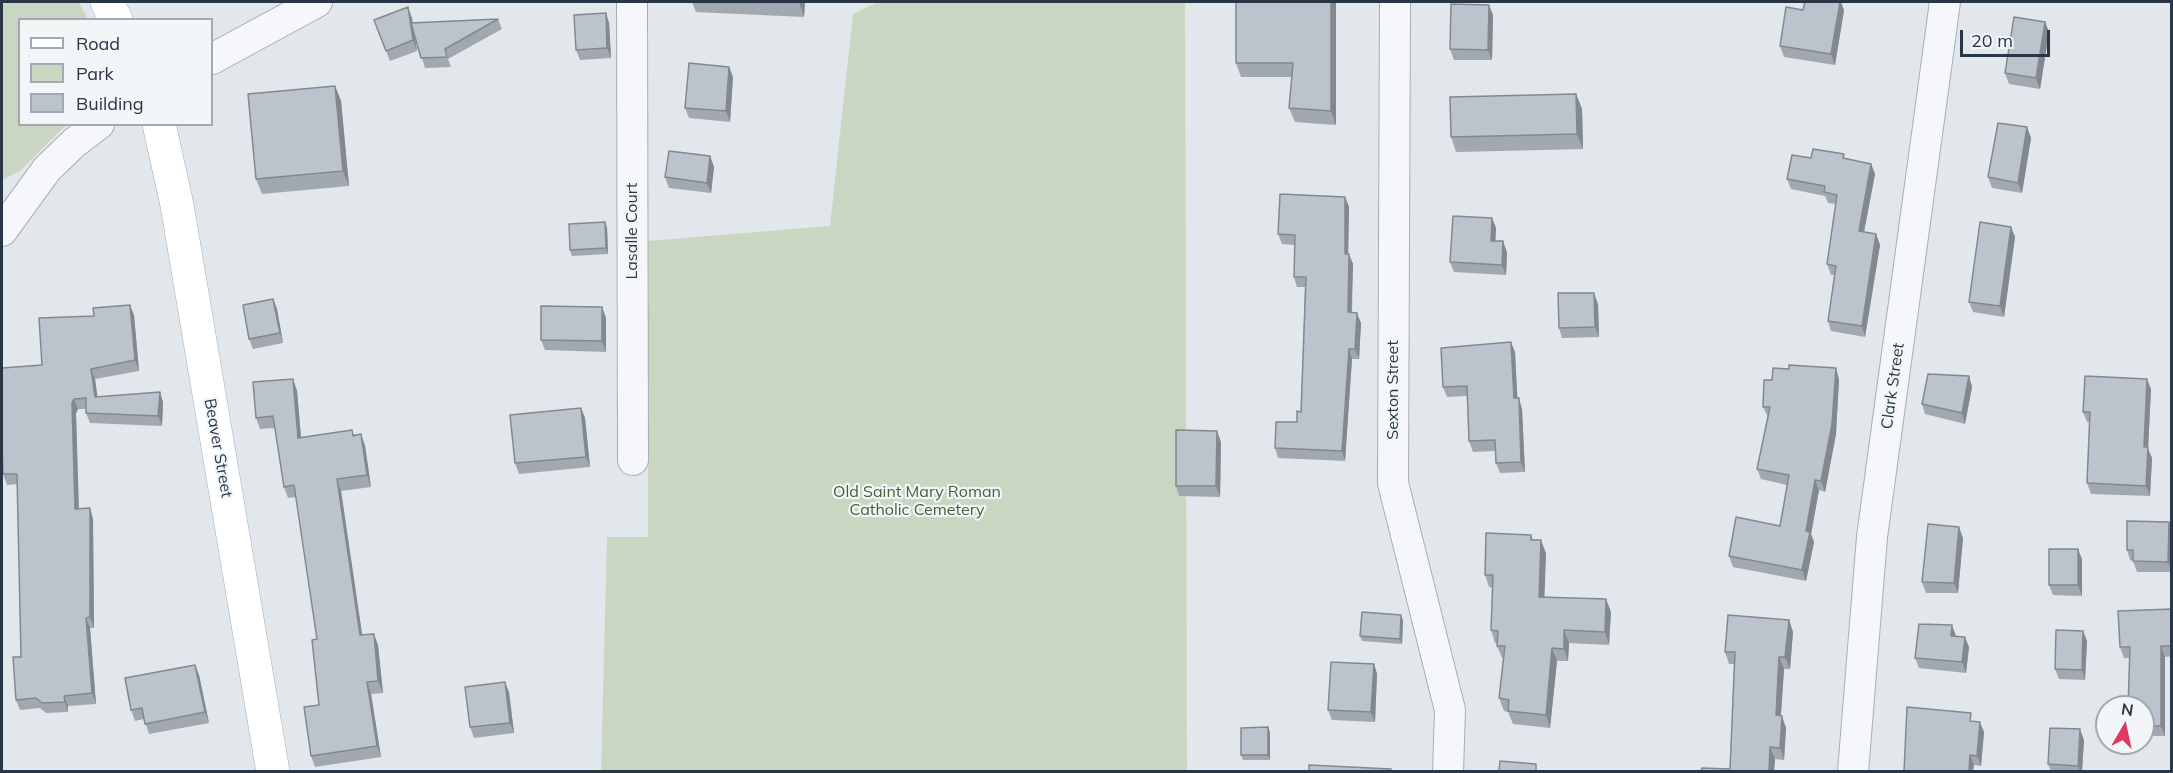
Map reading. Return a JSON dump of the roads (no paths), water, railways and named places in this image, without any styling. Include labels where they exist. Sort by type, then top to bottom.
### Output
[{"type":"main road","points":[[107,2],[115,18]]},
{"type":"main road","name":"Beaver Street","points":[[159,126],[177,205],[273,771]]},
{"type":"street","points":[[213,58],[317,2]]},
{"type":"street","name":"Lasalle Court","points":[[632,2],[633,460]]},
{"type":"street","name":"Sexton Street","points":[[1395,2],[1393,483],[1450,710],[1448,771]]},
{"type":"street","name":"Clark Street","points":[[1853,771],[1872,537],[1945,2]]},
{"type":"street","points":[[2,227],[47,169],[74,143],[96,126]]},
{"type":"park label","name":"Old Saint Mary Roman Catholic Cemetery","points":[[917,501]]}]
